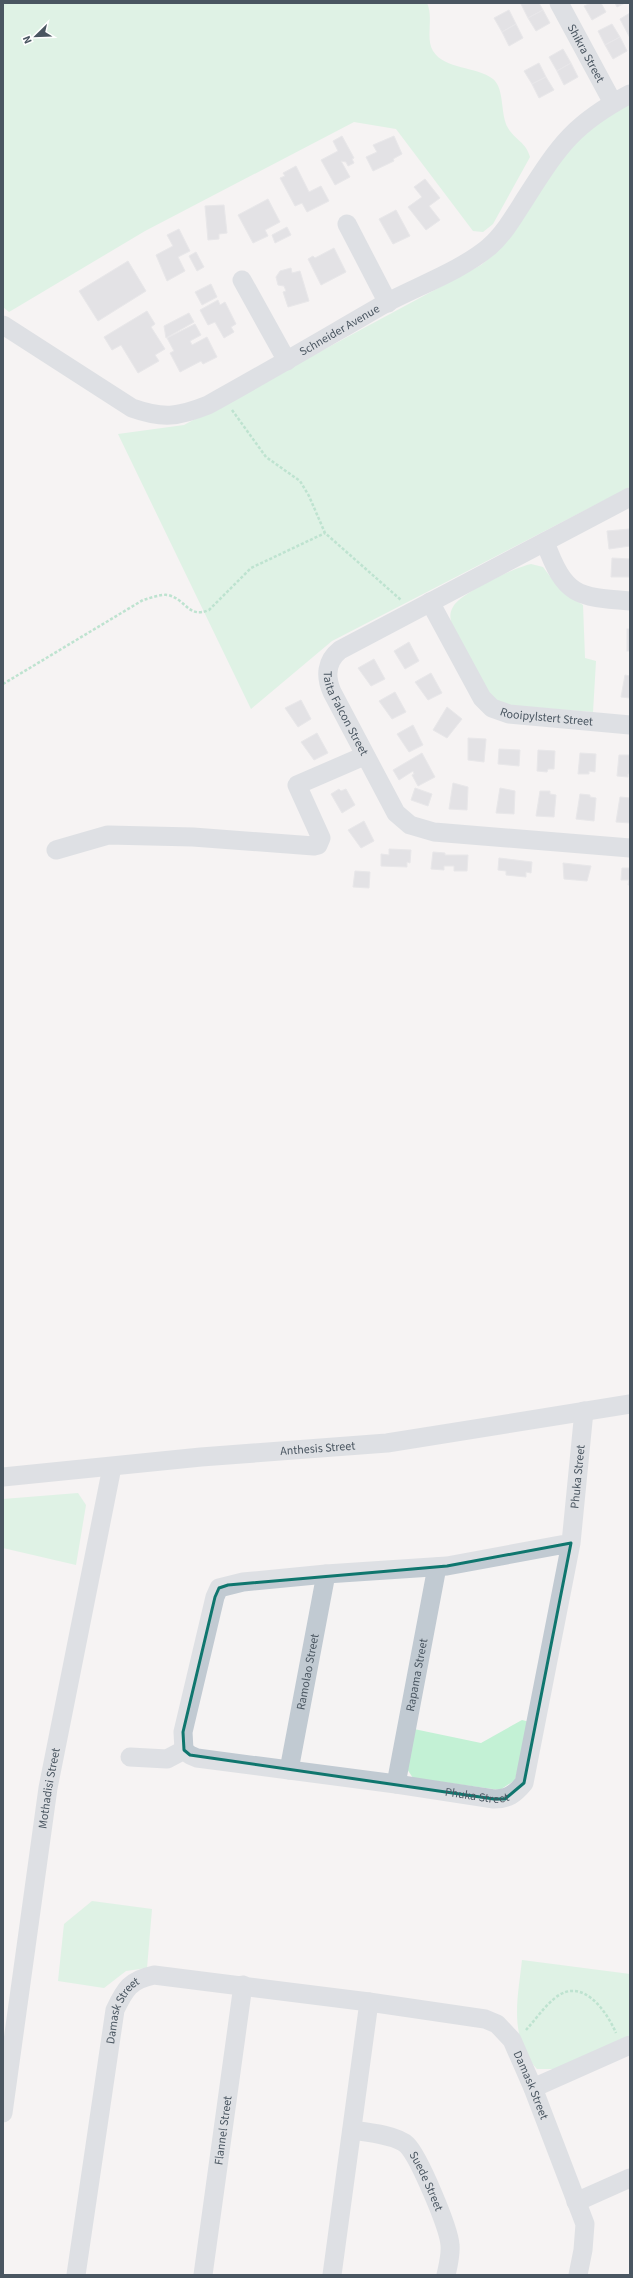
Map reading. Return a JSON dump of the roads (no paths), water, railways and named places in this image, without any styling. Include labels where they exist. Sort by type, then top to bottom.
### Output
[{"type":"street","name":"Shikra Street","points":[[559,3],[613,103]]},
{"type":"street","name":"Schneider Avenue","points":[[3,325],[132,408],[148,414],[166,417],[185,415],[222,398],[388,303],[462,264],[490,246],[507,226],[555,152],[579,126],[613,103],[630,94]]},
{"type":"street","points":[[347,224],[388,303]]},
{"type":"street","points":[[242,280],[287,360]]},
{"type":"street","name":"Taita Falcon Street","points":[[630,497],[340,650],[330,662],[327,671],[328,683],[364,756],[396,813],[405,822],[417,829],[434,832],[630,848]]},
{"type":"street","points":[[545,542],[557,571],[574,591],[590,598],[630,601]]},
{"type":"street","name":"Rooipylstert Street","points":[[421,606],[476,689],[492,708],[509,714],[630,725]]},
{"type":"street","points":[[56,850],[108,836],[141,835],[314,846],[318,845],[320,838],[298,785],[364,756]]},
{"type":"street","name":"Anthesis Street","points":[[3,1477],[209,1457],[387,1443],[630,1404]]},
{"type":"street","name":"Phuka Street","points":[[184,1750],[197,1758],[396,1784],[494,1799],[505,1799],[517,1792],[524,1783],[571,1542],[584,1411]]},
{"type":"street","name":"Mothadisi Street","points":[[3,2113],[48,1788],[112,1467]]},
{"type":"street","points":[[130,1757],[167,1759],[184,1750],[184,1732],[215,1597],[219,1588],[243,1582],[326,1574],[437,1567],[571,1542]]},
{"type":"street","name":"Rapama Street","points":[[396,1784],[437,1567]]},
{"type":"street","name":"Ramolao Street","points":[[289,1770],[326,1574]]},
{"type":"street","name":"Damask Street","points":[[76,2275],[115,2010],[123,1994],[131,1984],[141,1978],[154,1975],[369,2002],[485,2019],[497,2024],[505,2031],[514,2044],[533,2088],[585,2224],[583,2250],[578,2275]]},
{"type":"street","name":"Flannel Street","points":[[202,2275],[243,1985]]},
{"type":"street","points":[[332,2275],[369,2002]]},
{"type":"street","points":[[533,2088],[627,2046]]},
{"type":"street","name":"Suede Street","points":[[352,2130],[399,2140],[407,2144],[416,2158],[448,2231],[450,2246],[446,2275]]},
{"type":"street","points":[[576,2202],[630,2178]]}]
